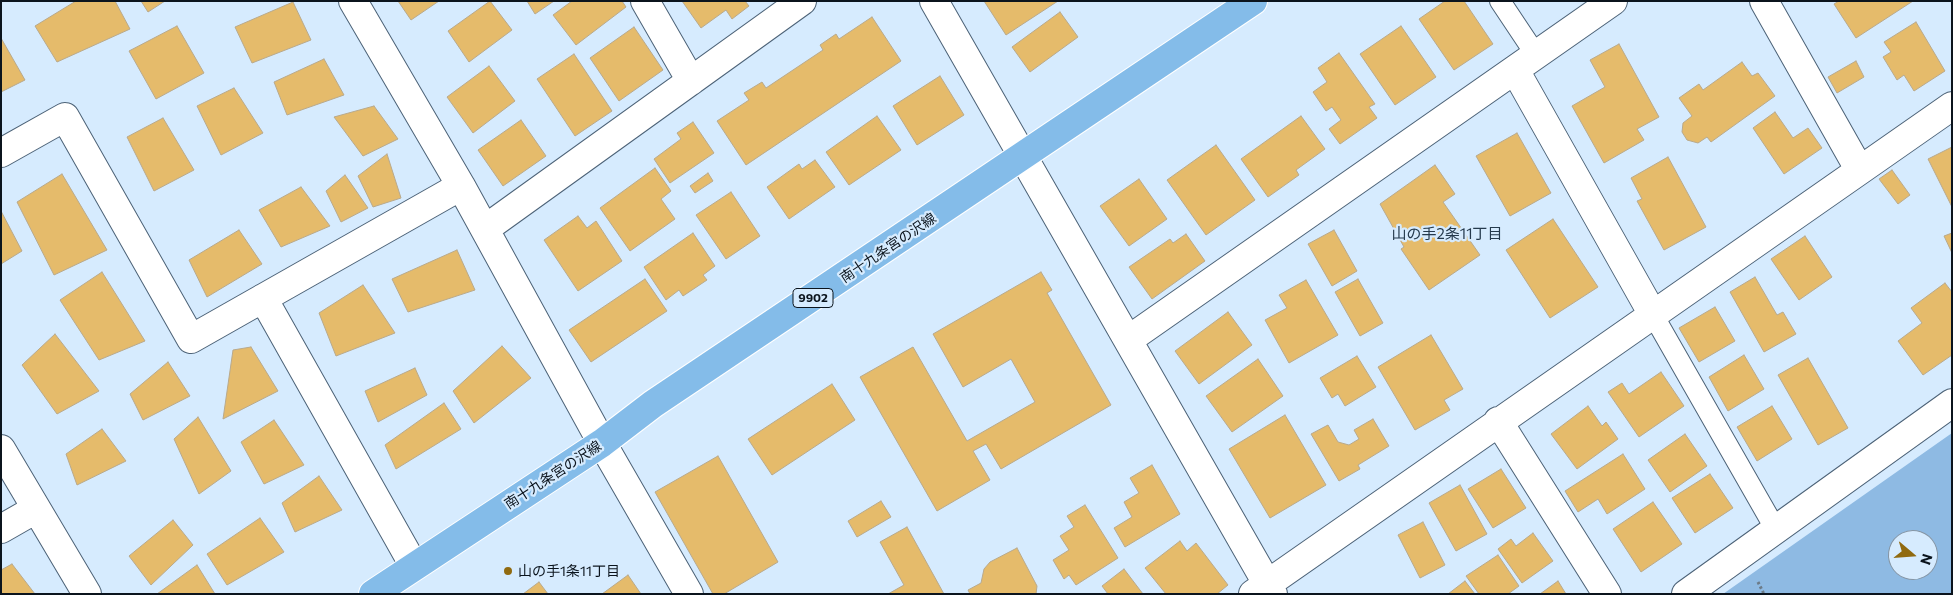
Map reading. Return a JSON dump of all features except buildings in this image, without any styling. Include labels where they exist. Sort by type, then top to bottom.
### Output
[{"type":"main road","name":"南十九条宮の沢線","points":[[373,594],[602,443],[653,404],[1022,158],[1253,1]]},
{"type":"street","points":[[353,1],[460,186],[602,443],[689,594]]},
{"type":"street","points":[[645,1],[691,81]]},
{"type":"street","points":[[484,229],[802,1]]},
{"type":"street","points":[[934,1],[1022,158],[1128,340],[1264,590],[1498,421],[1952,106]]},
{"type":"street","points":[[1128,340],[1613,1]]},
{"type":"street","points":[[1764,1],[1859,169]]},
{"type":"street","points":[[1526,63],[1652,314]]},
{"type":"street","points":[[1,153],[65,117],[191,339],[460,186]]},
{"type":"street","points":[[263,298],[414,566]]},
{"type":"street","points":[[1686,594],[1952,403]]},
{"type":"street","points":[[1498,421],[1607,594]]},
{"type":"street","points":[[1,449],[87,594]]},
{"type":"street","points":[[1,529],[36,509]]},
{"type":"lane","points":[[1500,1],[1526,63]]},
{"type":"lane","points":[[1652,314],[1776,530]]},
{"type":"shaded area","points":[[1952,433],[1952,594],[1723,594]]},
{"type":"place","name":"山の手1条11丁目","points":[[508,571]]},
{"type":"district","name":"山の手2条11丁目","points":[[1447,234]]}]
